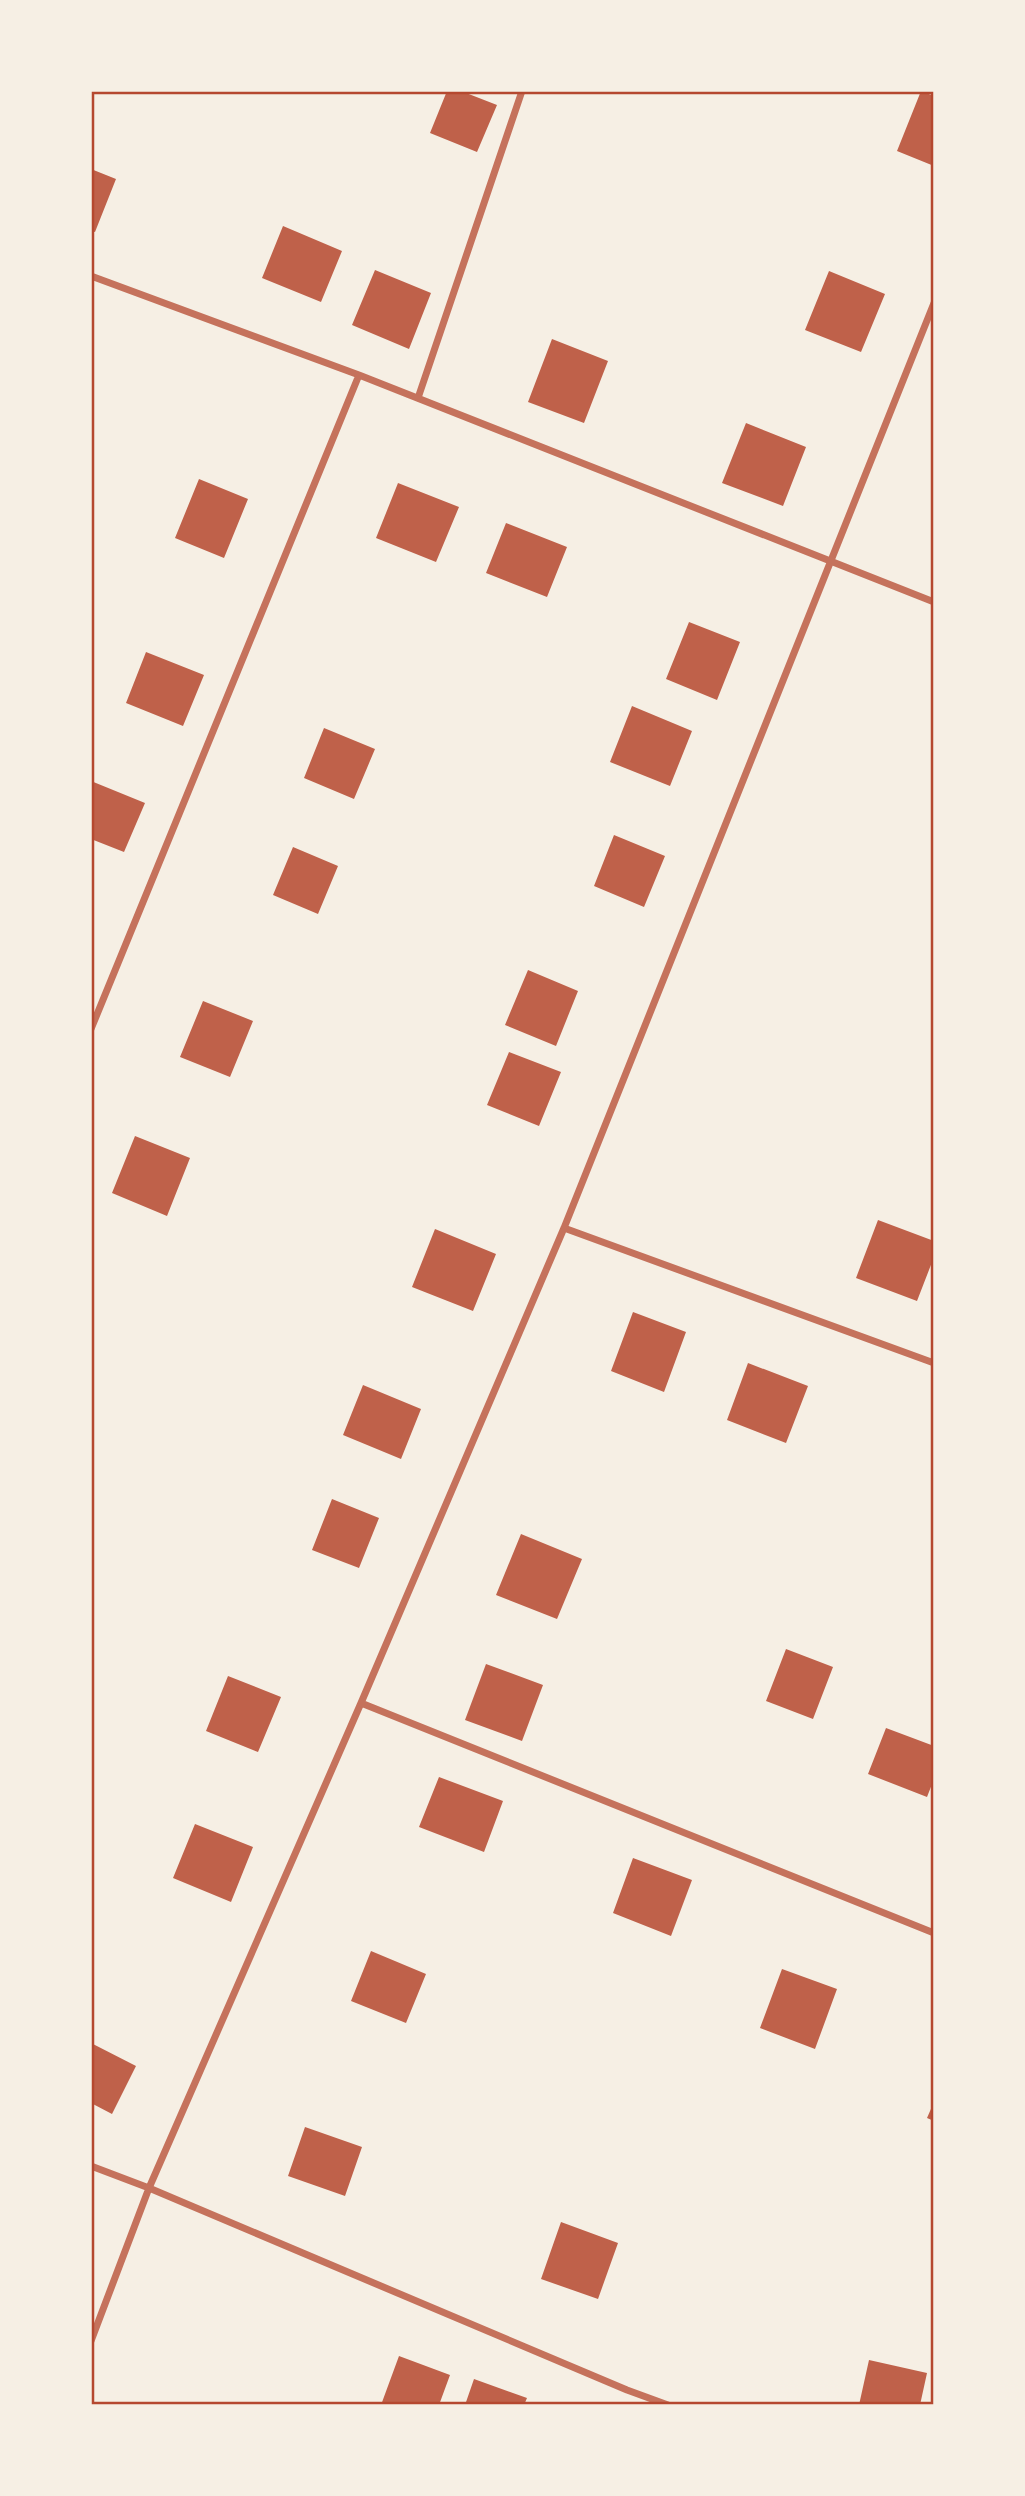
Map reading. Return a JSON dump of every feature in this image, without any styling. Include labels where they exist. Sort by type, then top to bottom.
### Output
[{"type":"street","points":[[418,398],[522,91]]},
{"type":"street","points":[[91,276],[359,375],[934,602]]},
{"type":"street","points":[[91,2341],[149,2188],[361,1703],[564,1228],[934,303]]},
{"type":"street","points":[[91,1029],[359,375]]},
{"type":"street","points":[[564,1228],[934,1363]]},
{"type":"street","points":[[361,1703],[934,1933]]},
{"type":"street","points":[[91,2166],[668,2405]]},
{"type":"building","points":[[447,91],[461,91],[497,105],[477,152],[430,133]]},
{"type":"building","points":[[921,91],[934,96],[934,166],[897,151]]},
{"type":"building","points":[[91,169],[116,179],[95,232],[91,231]]},
{"type":"building","points":[[283,226],[342,251],[321,302],[262,278]]},
{"type":"building","points":[[375,270],[431,293],[409,349],[352,325]]},
{"type":"building","points":[[829,271],[885,294],[861,352],[805,330]]},
{"type":"building","points":[[552,339],[608,361],[584,423],[528,402]]},
{"type":"building","points":[[746,423],[806,447],[783,506],[722,483]]},
{"type":"building","points":[[199,479],[248,499],[224,558],[175,538]]},
{"type":"building","points":[[398,483],[459,507],[436,562],[376,538]]},
{"type":"building","points":[[506,523],[567,547],[547,597],[486,573]]},
{"type":"building","points":[[689,622],[740,642],[717,700],[666,679]]},
{"type":"building","points":[[146,652],[204,675],[183,726],[126,703]]},
{"type":"building","points":[[632,706],[692,731],[670,786],[610,762]]},
{"type":"building","points":[[324,728],[375,749],[354,799],[304,778]]},
{"type":"building","points":[[91,781],[145,803],[124,852],[91,839]]},
{"type":"building","points":[[614,835],[665,856],[644,907],[594,886]]},
{"type":"building","points":[[293,847],[338,866],[318,914],[273,895]]},
{"type":"building","points":[[528,970],[578,991],[556,1046],[505,1025]]},
{"type":"building","points":[[203,1001],[253,1021],[230,1077],[180,1057]]},
{"type":"building","points":[[509,1052],[561,1072],[539,1126],[487,1105]]},
{"type":"building","points":[[135,1136],[190,1158],[167,1216],[112,1193]]},
{"type":"building","points":[[878,1220],[934,1241],[934,1257],[917,1301],[856,1278]]},
{"type":"building","points":[[435,1229],[496,1254],[473,1311],[412,1287]]},
{"type":"building","points":[[633,1312],[686,1332],[664,1392],[611,1371]]},
{"type":"building","points":[[748,1363],[808,1386],[786,1443],[727,1420]]},
{"type":"building","points":[[363,1385],[421,1409],[401,1459],[343,1435]]},
{"type":"building","points":[[332,1499],[379,1518],[359,1568],[312,1550]]},
{"type":"building","points":[[521,1534],[582,1559],[557,1619],[496,1595]]},
{"type":"building","points":[[786,1649],[833,1667],[813,1719],[766,1701]]},
{"type":"building","points":[[486,1664],[543,1685],[522,1741],[465,1720]]},
{"type":"building","points":[[228,1676],[281,1697],[258,1752],[206,1731]]},
{"type":"building","points":[[886,1728],[934,1746],[934,1779],[927,1797],[868,1774]]},
{"type":"building","points":[[439,1777],[503,1801],[484,1852],[419,1827]]},
{"type":"building","points":[[195,1824],[253,1847],[231,1902],[173,1878]]},
{"type":"building","points":[[633,1858],[692,1880],[671,1936],[613,1913]]},
{"type":"building","points":[[371,1951],[426,1974],[406,2023],[351,2001]]},
{"type":"building","points":[[782,1969],[837,1989],[815,2049],[760,2028]]},
{"type":"building","points":[[91,2043],[136,2066],[112,2114],[91,2103]]},
{"type":"building","points":[[934,2102],[934,2121],[927,2118]]},
{"type":"building","points":[[305,2127],[362,2147],[345,2196],[288,2176]]},
{"type":"building","points":[[561,2222],[618,2243],[598,2299],[541,2279]]},
{"type":"building","points":[[399,2356],[450,2375],[439,2405],[381,2405]]},
{"type":"building","points":[[869,2360],[927,2373],[920,2405],[859,2405]]},
{"type":"building","points":[[474,2379],[527,2398],[524,2405],[465,2405]]}]
